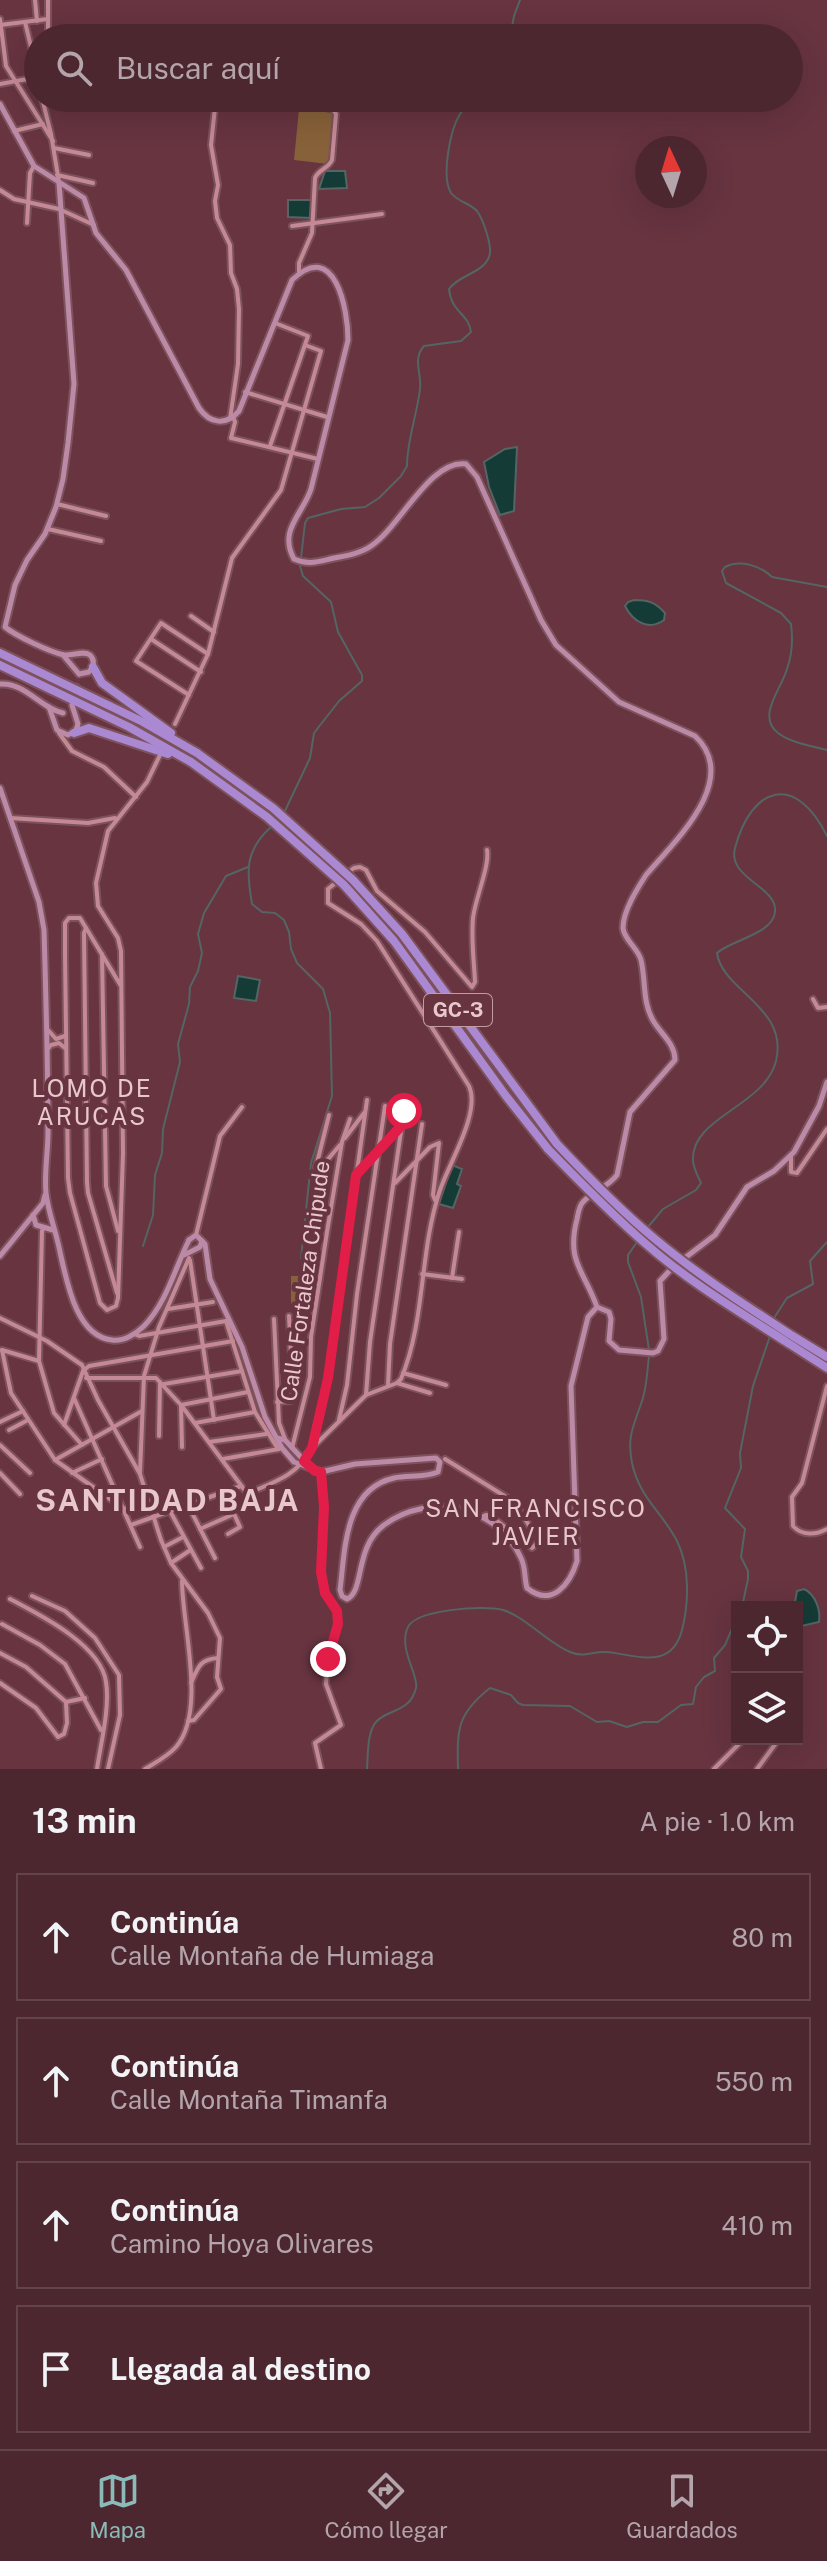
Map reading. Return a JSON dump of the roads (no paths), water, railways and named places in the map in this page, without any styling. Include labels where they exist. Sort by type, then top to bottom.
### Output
[{"type":"highway","name":"GC-3","points":[[0,653],[198,752],[273,808],[353,880],[402,934],[557,1144],[603,1193],[654,1239],[827,1368]]},
{"type":"highway","name":"GC-3","points":[[0,665],[129,727],[211,776],[300,844],[344,885],[394,941],[506,1096],[548,1149],[596,1199],[647,1246],[707,1291],[827,1357]]},
{"type":"highway","points":[[93,667],[102,683],[198,752]]},
{"type":"highway","points":[[72,733],[89,728],[160,750],[191,764]]},
{"type":"street","points":[[35,0],[37,21]]},
{"type":"street","points":[[48,0],[48,24]]},
{"type":"street","points":[[0,19],[6,66]]},
{"type":"street","points":[[0,25],[48,19]]},
{"type":"street","points":[[0,55],[24,95]]},
{"type":"street","points":[[0,84],[24,79]]},
{"type":"street","points":[[0,104],[34,166],[84,198],[96,233],[126,270],[199,408],[209,420],[217,422],[232,418],[287,289],[299,273],[315,267],[332,275],[348,322],[348,340],[308,499],[291,525],[291,553],[294,559],[314,563],[370,547],[398,522],[441,470],[451,465],[466,464],[477,477],[541,620],[556,645],[610,696],[695,736],[704,748],[710,777],[701,808],[646,875],[624,923],[626,936],[639,953],[648,1009],[672,1047],[675,1060],[630,1112],[617,1175],[611,1183],[583,1202],[573,1234],[573,1253],[597,1307],[609,1312],[609,1335],[613,1346],[619,1350],[653,1353],[661,1348],[664,1339],[660,1281],[715,1235],[728,1220],[747,1187],[774,1171],[791,1156],[819,1106],[827,1082]]},
{"type":"street","points":[[36,112],[53,141],[59,182],[74,384],[63,479],[57,504],[48,529],[15,585],[6,623],[7,630],[63,655],[79,677],[93,667],[89,655],[63,655]]},
{"type":"street","points":[[43,112],[44,124]]},
{"type":"street","points":[[215,112],[211,145],[218,185],[215,201],[217,218],[230,245],[231,273],[239,300],[238,364],[231,438],[318,459]]},
{"type":"street","points":[[299,273],[299,263],[309,243],[313,222],[315,178],[332,160],[335,112]]},
{"type":"street","points":[[14,131],[44,124]]},
{"type":"street","points":[[54,148],[89,155]]},
{"type":"street","points":[[27,223],[30,173],[34,166]]},
{"type":"street","points":[[57,175],[93,183]]},
{"type":"street","points":[[60,193],[67,187]]},
{"type":"street","points":[[0,190],[14,199],[61,210],[94,225]]},
{"type":"street","points":[[292,226],[382,214]]},
{"type":"street","points":[[270,446],[308,336],[273,322]]},
{"type":"street","points":[[175,724],[208,654],[232,558],[279,494],[321,351],[305,345]]},
{"type":"street","points":[[245,392],[327,417]]},
{"type":"street","points":[[57,504],[106,516]]},
{"type":"street","points":[[48,529],[101,541]]},
{"type":"street","points":[[191,616],[214,632]]},
{"type":"street","points":[[189,695],[136,661],[161,623],[208,654]]},
{"type":"street","points":[[151,639],[201,672]]},
{"type":"street","points":[[72,665],[76,655]]},
{"type":"street","points":[[0,684],[11,683],[64,713]]},
{"type":"street","points":[[55,720],[72,705],[78,724],[68,747]]},
{"type":"street","points":[[49,707],[55,727],[68,747],[104,767],[136,797]]},
{"type":"street","points":[[59,733],[72,733]]},
{"type":"street","points":[[121,986],[80,918],[69,918],[65,923],[70,1193],[100,1303],[107,1310],[113,1309],[118,1298],[123,1153],[121,986],[118,938],[98,906],[96,883],[108,831],[141,790],[160,755]]},
{"type":"street","points":[[0,788],[42,913],[47,1050],[46,1190],[52,1215],[43,1226],[39,1361],[54,1413],[82,1445]]},
{"type":"street","points":[[131,790],[141,790]]},
{"type":"street","points":[[131,790],[131,803]]},
{"type":"street","points":[[10,818],[88,823],[117,818]]},
{"type":"street","points":[[397,1383],[412,1346],[436,1203],[463,1136],[473,1094],[377,941],[361,924],[328,903],[326,896],[333,884],[354,868],[366,870],[377,891],[425,932],[472,987],[475,982],[473,919],[487,865],[487,850]]},
{"type":"street","points":[[86,928],[87,1182],[118,1298]]},
{"type":"street","points":[[102,954],[106,1186],[119,1233]]},
{"type":"street","points":[[813,999],[818,1008],[827,1007]]},
{"type":"street","points":[[46,1028],[56,1039],[66,1034]]},
{"type":"street","points":[[47,1050],[59,1043],[67,1050]]},
{"type":"street","points":[[312,1448],[328,1378],[367,1100]]},
{"type":"street","points":[[338,1422],[347,1385],[385,1106]]},
{"type":"street","points":[[140,1474],[144,1376],[186,1257],[189,1240],[196,1235],[220,1136],[242,1107]]},
{"type":"street","points":[[329,1115],[316,1167],[318,1171],[365,1111]]},
{"type":"street","points":[[366,1395],[370,1342],[404,1111]]},
{"type":"street","name":"Calle Fortaleza Chipude","points":[[292,1448],[310,1377],[311,1337],[342,1142],[350,1119]]},
{"type":"street","points":[[388,1386],[390,1344],[422,1124]]},
{"type":"street","points":[[356,1175],[402,1125]]},
{"type":"street","points":[[791,1156],[791,1172],[797,1173],[827,1129]]},
{"type":"street","points":[[394,1185],[430,1147],[439,1143],[433,1195],[436,1203]]},
{"type":"street","points":[[0,1256],[43,1203],[46,1190]]},
{"type":"street","points":[[34,1212],[41,1208],[49,1210]]},
{"type":"street","points":[[34,1212],[43,1226],[54,1231],[67,1283],[85,1323],[93,1333],[109,1340],[134,1334],[157,1311],[186,1257],[202,1241]]},
{"type":"street","points":[[23,1229],[43,1226]]},
{"type":"street","points":[[452,1278],[459,1232]]},
{"type":"street","points":[[196,1235],[205,1244],[210,1279],[236,1332],[265,1417],[280,1449]]},
{"type":"street","points":[[189,1240],[190,1245],[206,1259]]},
{"type":"street","points":[[186,1257],[197,1305],[214,1420]]},
{"type":"street","points":[[108,1265],[113,1268],[119,1264]]},
{"type":"street","points":[[422,1274],[462,1279]]},
{"type":"street","points":[[167,1309],[213,1302]]},
{"type":"street","points":[[134,1334],[139,1336],[226,1321],[255,1412],[266,1434],[280,1449],[318,1472],[355,1464],[425,1457],[436,1458],[440,1462],[438,1472],[392,1478],[380,1484],[359,1503],[348,1525],[340,1590],[342,1596],[347,1599],[353,1596],[361,1558],[375,1532],[386,1523],[418,1508],[448,1505],[482,1517],[499,1530],[521,1557],[527,1588],[535,1595],[544,1597],[556,1594],[566,1586],[577,1561],[571,1386],[588,1317],[597,1307]]},
{"type":"street","points":[[277,1402],[291,1401],[293,1397],[289,1316]]},
{"type":"street","points":[[0,1318],[47,1341],[82,1365],[86,1378],[140,1474],[171,1563],[208,1613],[220,1638],[219,1694],[194,1720],[188,1721]]},
{"type":"street","points":[[274,1319],[279,1423],[285,1440],[302,1464]]},
{"type":"street","points":[[64,1425],[83,1371],[89,1366],[233,1341]]},
{"type":"street","points":[[39,1361],[1,1350],[11,1393],[55,1460],[124,1509]]},
{"type":"street","points":[[162,1383],[242,1371]]},
{"type":"street","points":[[403,1373],[446,1385]]},
{"type":"street","points":[[86,1378],[151,1376],[162,1383],[252,1500]]},
{"type":"street","points":[[159,1436],[162,1383]]},
{"type":"street","points":[[247,1494],[302,1464],[312,1448],[366,1395],[397,1383],[430,1393]]},
{"type":"street","points":[[827,1386],[802,1483],[792,1497],[791,1518],[793,1526],[803,1533],[827,1529]]},
{"type":"street","points":[[181,1405],[248,1392]]},
{"type":"street","points":[[74,1398],[140,1547]]},
{"type":"street","points":[[181,1405],[182,1447]]},
{"type":"street","points":[[0,1422],[23,1411]]},
{"type":"street","points":[[55,1460],[142,1411]]},
{"type":"street","points":[[195,1423],[255,1412]]},
{"type":"street","points":[[9,1430],[29,1420]]},
{"type":"street","points":[[209,1442],[266,1434]]},
{"type":"street","points":[[277,1438],[285,1440]]},
{"type":"street","points":[[0,1445],[30,1473]]},
{"type":"street","points":[[223,1459],[280,1449]]},
{"type":"street","points":[[72,1473],[102,1459]]},
{"type":"street","points":[[445,1459],[516,1503],[524,1512],[531,1529],[542,1539],[532,1548],[492,1517],[482,1517]]},
{"type":"street","points":[[318,1472],[324,1507],[321,1572],[325,1593],[337,1611],[338,1624],[328,1659],[326,1684],[341,1722],[337,1729],[315,1743],[321,1769]]},
{"type":"street","points":[[0,1473],[20,1494]]},
{"type":"street","points":[[131,1525],[241,1486]]},
{"type":"street","points":[[224,1492],[239,1529],[228,1534]]},
{"type":"street","points":[[124,1509],[149,1501]]},
{"type":"street","points":[[188,1505],[215,1558]]},
{"type":"street","points":[[170,1511],[201,1568]]},
{"type":"street","points":[[200,1529],[234,1514]]},
{"type":"street","points":[[164,1548],[183,1537]]},
{"type":"street","points":[[171,1563],[190,1551]]},
{"type":"street","points":[[145,1769],[175,1748],[188,1721],[191,1685],[182,1579]]},
{"type":"street","points":[[32,1596],[65,1611],[95,1638],[119,1675],[120,1715],[108,1769]]},
{"type":"street","points":[[10,1599],[54,1622],[84,1646],[106,1678],[106,1712],[97,1769]]},
{"type":"street","points":[[2,1624],[40,1645],[65,1664],[102,1732]]},
{"type":"street","points":[[0,1653],[26,1667],[66,1702],[64,1734],[58,1737],[36,1708],[0,1683]]},
{"type":"street","points":[[191,1685],[200,1664],[206,1659],[218,1658]]},
{"type":"street","points":[[66,1702],[85,1698]]},
{"type":"street","points":[[95,1716],[106,1712]]},
{"type":"street","points":[[714,1769],[738,1745]]},
{"type":"street","points":[[757,1769],[775,1745]]},
{"type":"water","points":[[325,171],[345,171],[347,188],[319,189]]},
{"type":"water","points":[[288,200],[312,200],[312,218],[288,217]]},
{"type":"water","points":[[517,447],[514,511],[500,515],[489,487],[484,462],[505,449]]},
{"type":"water","points":[[634,600],[658,606],[665,613],[664,620],[647,625],[637,620],[625,606]]},
{"type":"water","points":[[238,976],[260,980],[256,1001],[234,998]]},
{"type":"water","points":[[452,1165],[462,1169],[457,1184],[461,1186],[453,1208],[439,1204]]},
{"type":"water","points":[[804,1589],[811,1595],[819,1612],[819,1622],[803,1626],[803,1601],[795,1601],[797,1591]]},
{"type":"waterway","points":[[513,24],[520,0]]},
{"type":"waterway","points":[[301,558],[308,518],[341,509],[365,507],[401,476],[407,466],[419,399],[420,351],[424,346],[461,341],[471,332],[467,321],[453,303],[449,289],[484,265],[490,253],[484,225],[477,211],[451,193],[448,186],[450,142],[462,112]]},
{"type":"waterway","points":[[827,587],[772,577],[744,564],[731,565],[722,571],[726,583],[781,613],[791,624],[790,658],[772,702],[769,718],[772,726],[789,739],[827,750]]},
{"type":"waterway","points":[[284,813],[310,758],[314,733],[339,701],[362,681],[362,675],[338,632],[331,602],[303,576],[300,566]]},
{"type":"waterway","points":[[648,1227],[663,1209],[696,1190],[701,1183],[693,1163],[696,1145],[715,1122],[758,1089],[776,1061],[777,1042],[773,1027],[764,1013],[730,978],[717,953],[767,926],[775,912],[769,895],[738,867],[735,848],[743,827],[763,800],[776,795],[789,796],[802,802],[827,836]]},
{"type":"waterway","points":[[272,826],[252,852],[249,871],[252,904],[262,912],[275,913],[284,920],[297,963],[323,989],[330,1013],[332,1096],[311,1163],[301,1258]]},
{"type":"waterway","points":[[143,1246],[153,1215],[155,1175],[162,1153],[163,1129],[180,1062],[178,1044],[189,1004],[190,987],[202,953],[198,934],[204,913],[226,876],[248,867]]},
{"type":"waterway","points":[[637,1242],[628,1255],[628,1262],[641,1297],[649,1350]]},
{"type":"waterway","points":[[774,1318],[787,1298],[813,1284],[810,1261],[827,1242]]},
{"type":"waterway","points":[[743,1601],[748,1579],[748,1571],[741,1557],[745,1529],[725,1508],[741,1468],[740,1453],[753,1386],[770,1336]]},
{"type":"waterway","points":[[367,1769],[368,1744],[373,1726],[409,1702],[416,1688],[405,1637],[412,1622],[422,1617],[450,1610],[503,1610],[562,1648],[580,1654],[606,1652],[650,1658],[661,1656],[677,1643],[686,1608],[684,1562],[677,1541],[635,1475],[630,1446],[644,1392],[649,1356]]},
{"type":"waterway","points":[[458,1769],[461,1723],[471,1706],[490,1688],[511,1695],[523,1705],[570,1706],[597,1722],[609,1721],[627,1727],[658,1722],[681,1705],[693,1704],[696,1687],[704,1677],[715,1671],[714,1658],[731,1631]]},
{"type":"tunnel","points":[[72,702],[78,680]]},
{"type":"district","name":"LOMO DE ARUCAS","points":[[92,1103]]},
{"type":"district","name":"SANTIDAD BAJA","points":[[168,1501]]},
{"type":"district","name":"SAN FRANCISCO JAVIER","points":[[536,1523]]}]
